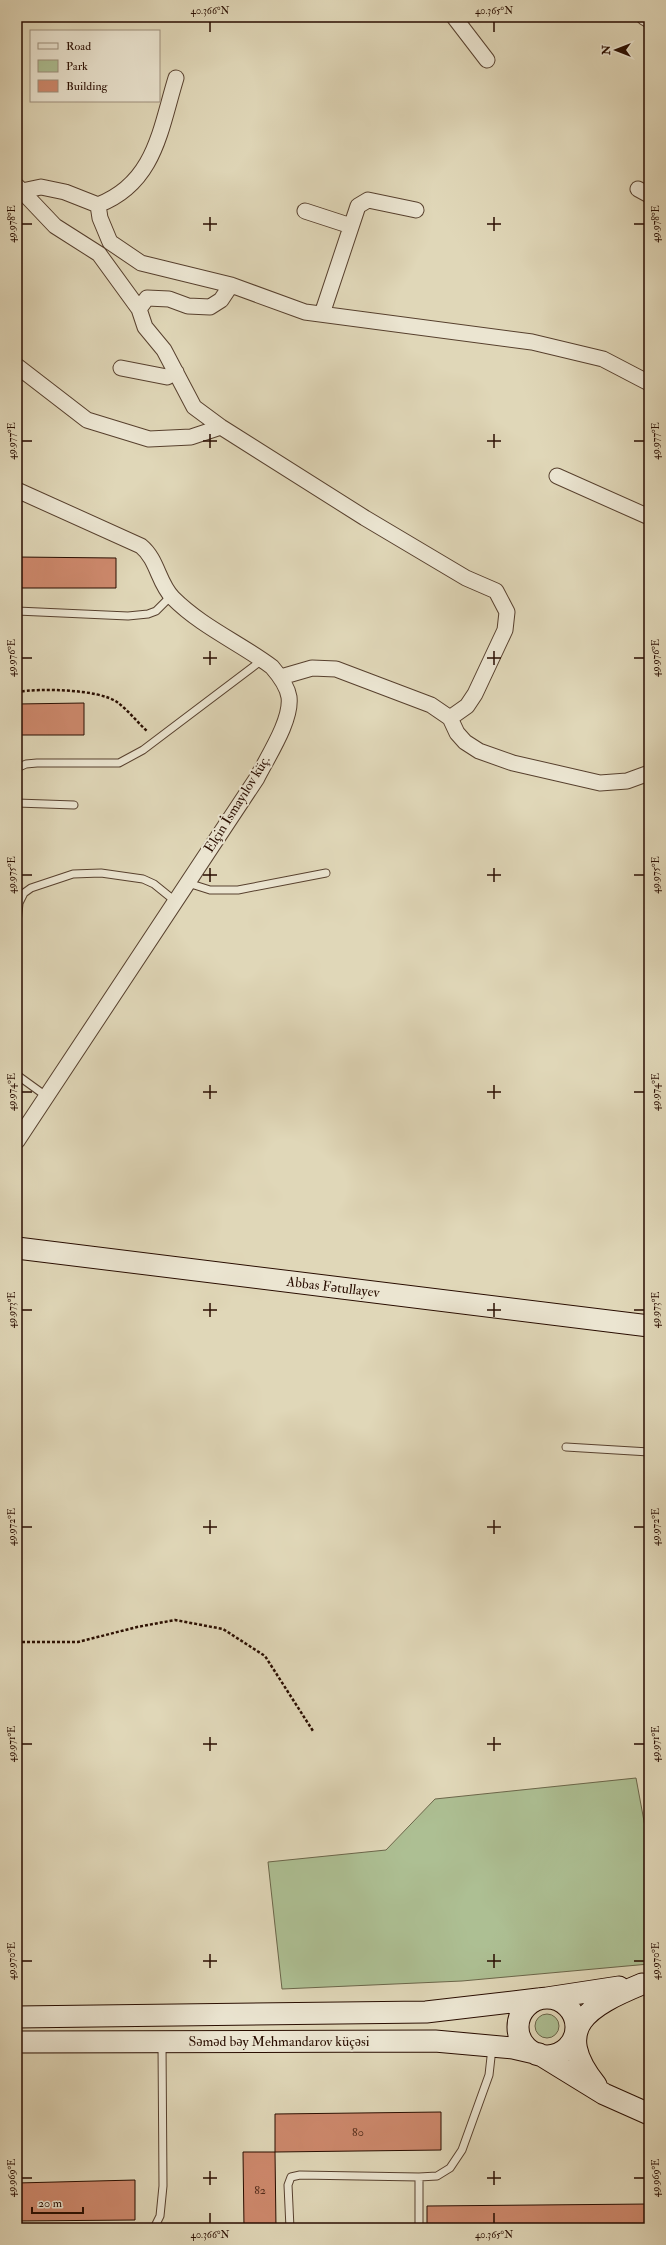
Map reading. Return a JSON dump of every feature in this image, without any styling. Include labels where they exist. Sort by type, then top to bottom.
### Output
[{"type":"main road","name":"Abbas Fətullayev","points":[[17,1248],[649,1326]]},
{"type":"main road","name":"Səməd bəy Mehmandarov küçəsi","points":[[17,2017],[426,2012],[542,1998],[645,1983]]},
{"type":"main road","points":[[539,2054],[549,2055],[559,2053],[570,2044],[583,2017],[593,2007],[608,1998],[645,1983]]},
{"type":"main road","points":[[604,2094],[586,2072],[580,2060],[575,2020],[565,2004],[557,1999],[542,1998],[524,2010],[518,2027],[524,2044],[604,2094],[649,2114]]},
{"type":"main road","name":"Səməd bəy Mehmandarov küçəsi","points":[[17,2042],[435,2041],[492,2045],[539,2054]]},
{"type":"street","points":[[454,17],[487,60]]},
{"type":"street","points":[[644,17],[649,20]]},
{"type":"street","points":[[19,188],[42,187],[65,192],[98,205],[112,200],[135,181],[152,158],[176,78]]},
{"type":"street","points":[[19,188],[55,226],[99,254],[139,309],[145,327],[164,350],[194,407],[221,427],[365,518],[466,578],[496,591],[507,612],[505,630],[475,694],[467,706],[450,718]]},
{"type":"street","points":[[322,314],[358,206],[368,200],[416,210]]},
{"type":"street","points":[[98,205],[100,218],[110,242],[141,263],[230,285],[305,312],[532,342],[603,359],[649,383]]},
{"type":"street","points":[[306,211],[351,226]]},
{"type":"street","points":[[139,309],[147,298],[169,299],[188,306],[210,307],[221,300],[230,285]]},
{"type":"street","points":[[17,366],[87,420],[149,439],[191,437],[221,427]]},
{"type":"street","points":[[121,368],[167,377],[176,372]]},
{"type":"street","points":[[557,476],[649,517]]},
{"type":"street","name":"Elçin İsmayılov küç.","points":[[17,490],[141,546],[151,557],[162,582],[172,596],[194,616],[263,660],[281,677],[289,696],[288,712],[283,727],[257,778],[17,1141]]},
{"type":"street","points":[[281,677],[312,668],[336,669],[431,705],[450,718],[457,733],[465,742],[479,751],[513,763],[600,783],[626,781],[649,773]]},
{"type":"lane","points":[[17,611],[128,616],[148,614],[156,611],[172,596]]},
{"type":"lane","points":[[17,768],[26,764],[38,763],[119,763],[156,740],[263,660]]},
{"type":"lane","points":[[17,803],[74,805]]},
{"type":"lane","points":[[17,923],[19,903],[24,893],[31,888],[73,874],[101,873],[143,879],[154,884],[175,901]]},
{"type":"lane","points":[[187,883],[210,890],[238,890],[326,873]]},
{"type":"lane","points":[[17,1075],[46,1096]]},
{"type":"lane","points":[[566,1447],[649,1452]]},
{"type":"lane","points":[[154,2228],[160,2216],[163,2186],[162,2042]]},
{"type":"lane","points":[[290,2228],[288,2186],[291,2177],[300,2175],[437,2176],[450,2168],[462,2150],[489,2075],[492,2045]]},
{"type":"lane","points":[[419,2177],[419,2228]]},
{"type":"path","points":[[17,692],[93,693],[108,697],[118,703],[156,740]]},
{"type":"path","points":[[17,1642],[78,1642],[137,1627],[175,1620],[223,1629],[265,1656],[313,1731]]},
{"type":"green space","points":[[636,1778],[649,1848],[649,1964],[462,1981],[282,1989],[268,1862],[386,1850],[435,1799]]},
{"type":"green space","points":[[547,2014],[556,2017],[559,2026],[556,2035],[547,2038],[538,2035],[535,2026],[538,2017]]},
{"type":"building","points":[[17,557],[116,558],[116,588],[17,588]]},
{"type":"building","points":[[84,703],[84,735],[17,735],[17,704]]},
{"type":"building","points":[[441,2112],[441,2150],[275,2152],[275,2114]]},
{"type":"building","points":[[243,2152],[275,2152],[276,2228],[244,2228]]},
{"type":"building","points":[[135,2180],[135,2220],[17,2221],[17,2183]]},
{"type":"building","points":[[649,2204],[649,2228],[427,2228],[427,2206]]}]
